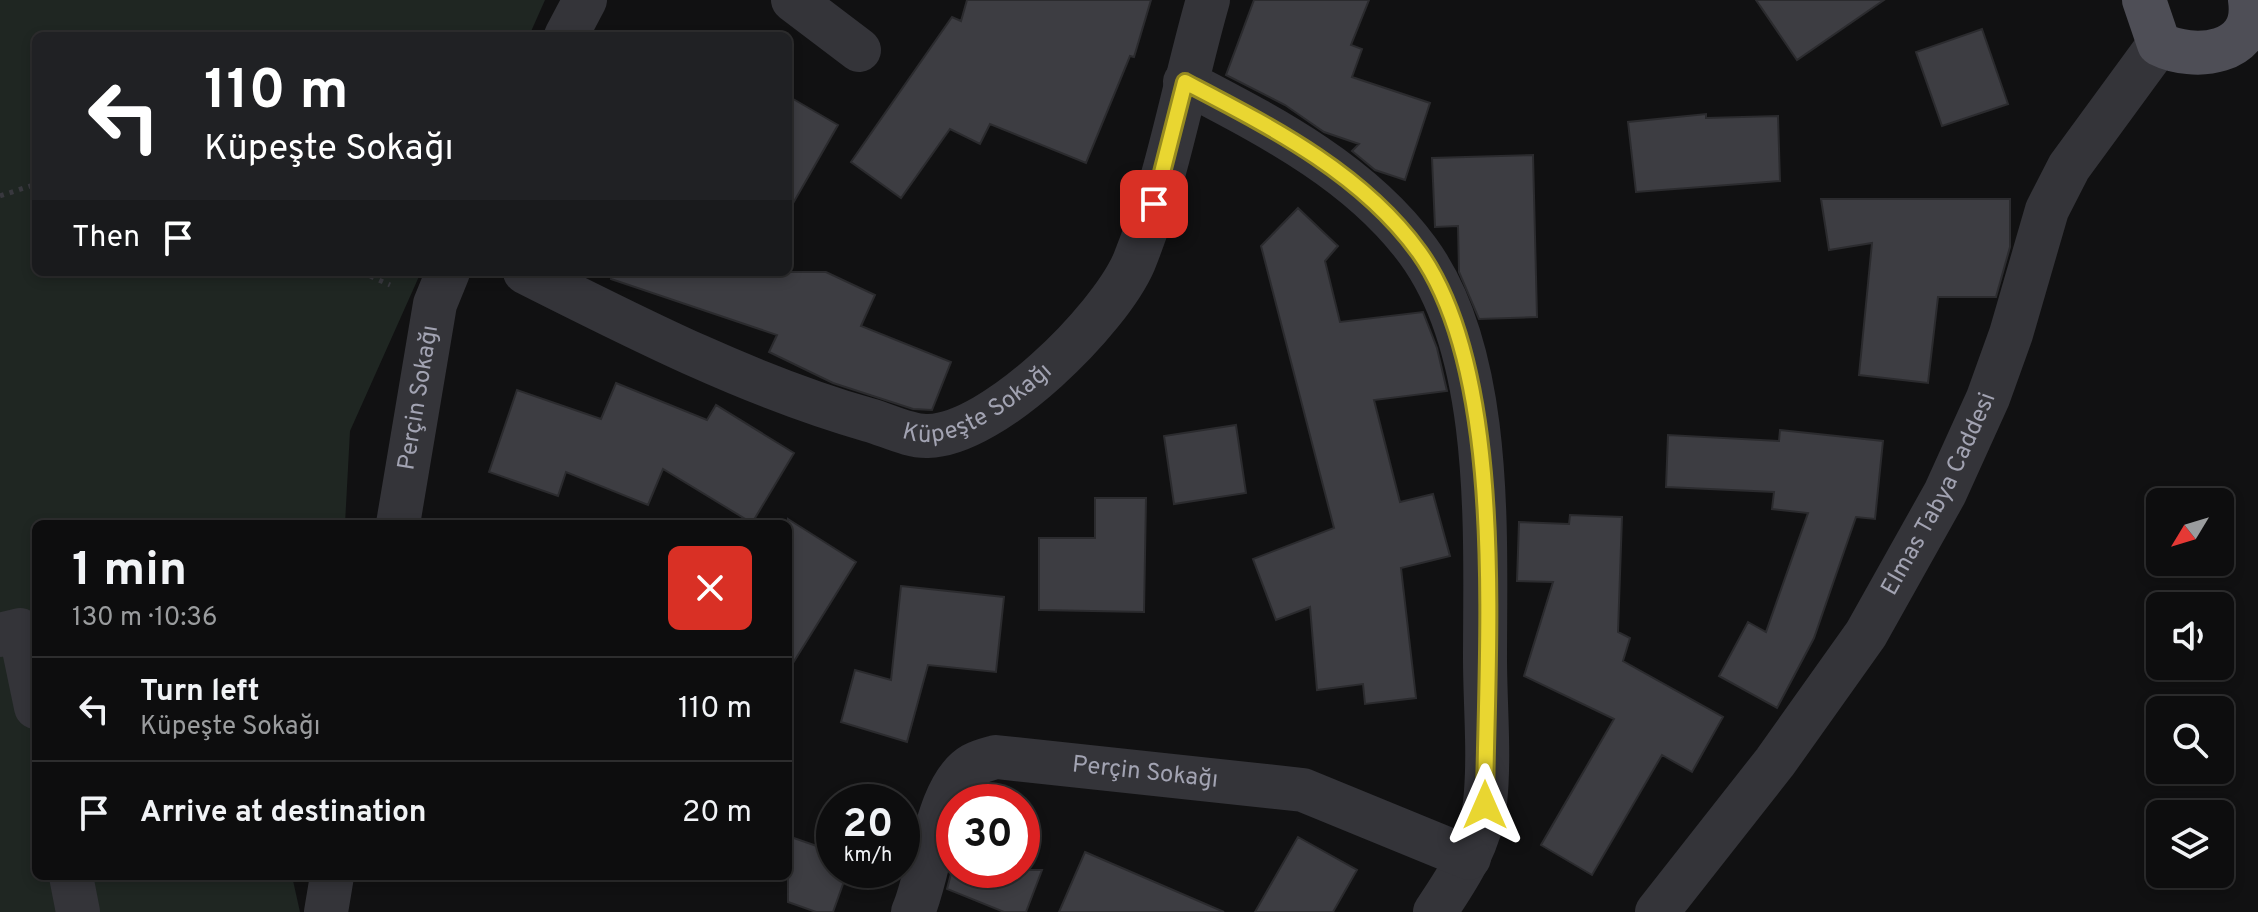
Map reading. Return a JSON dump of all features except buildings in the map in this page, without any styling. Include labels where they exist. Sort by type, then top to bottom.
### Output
[{"type":"main road","points":[[2144,0],[2159,44],[2178,53],[2222,53],[2251,29]]},
{"type":"street","points":[[568,32],[585,0]]},
{"type":"street","points":[[793,0],[859,50]]},
{"type":"street","name":"Küpeşte Sokağı","points":[[533,276],[637,328],[828,408],[926,437],[950,432],[993,411],[1070,350],[1105,311],[1133,264],[1159,189],[1208,0]]},
{"type":"street","name":"Elmas Tabya Caddesi","points":[[1657,912],[1775,762],[1866,634],[1945,493],[1988,398],[2011,334],[2047,210],[2064,177],[2159,44]]},
{"type":"street","points":[[1185,82],[1291,137],[1356,187],[1417,250],[1445,294],[1461,343],[1475,414],[1485,511],[1485,805],[1469,858],[1435,912]]},
{"type":"street","name":"Perçin Sokağı","points":[[399,520],[435,304],[446,276]]},
{"type":"street","points":[[0,635],[20,630],[32,688]]},
{"type":"street","name":"Perçin Sokağı","points":[[913,912],[924,887],[947,796],[970,766],[996,757],[1303,790],[1469,858]]},
{"type":"street","points":[[72,880],[78,912]]},
{"type":"street","points":[[326,912],[331,880]]},
{"type":"path","points":[[0,196],[32,185]]},
{"type":"shaded area","points":[[0,0],[545,0],[531,32],[32,32],[32,276],[419,276],[350,431],[345,520],[32,520],[32,880],[293,880],[300,912],[0,912]]},
{"type":"route","points":[[1154,204],[1185,82],[1291,137],[1356,187],[1417,250],[1445,294],[1461,343],[1475,414],[1485,511],[1485,805]]}]
